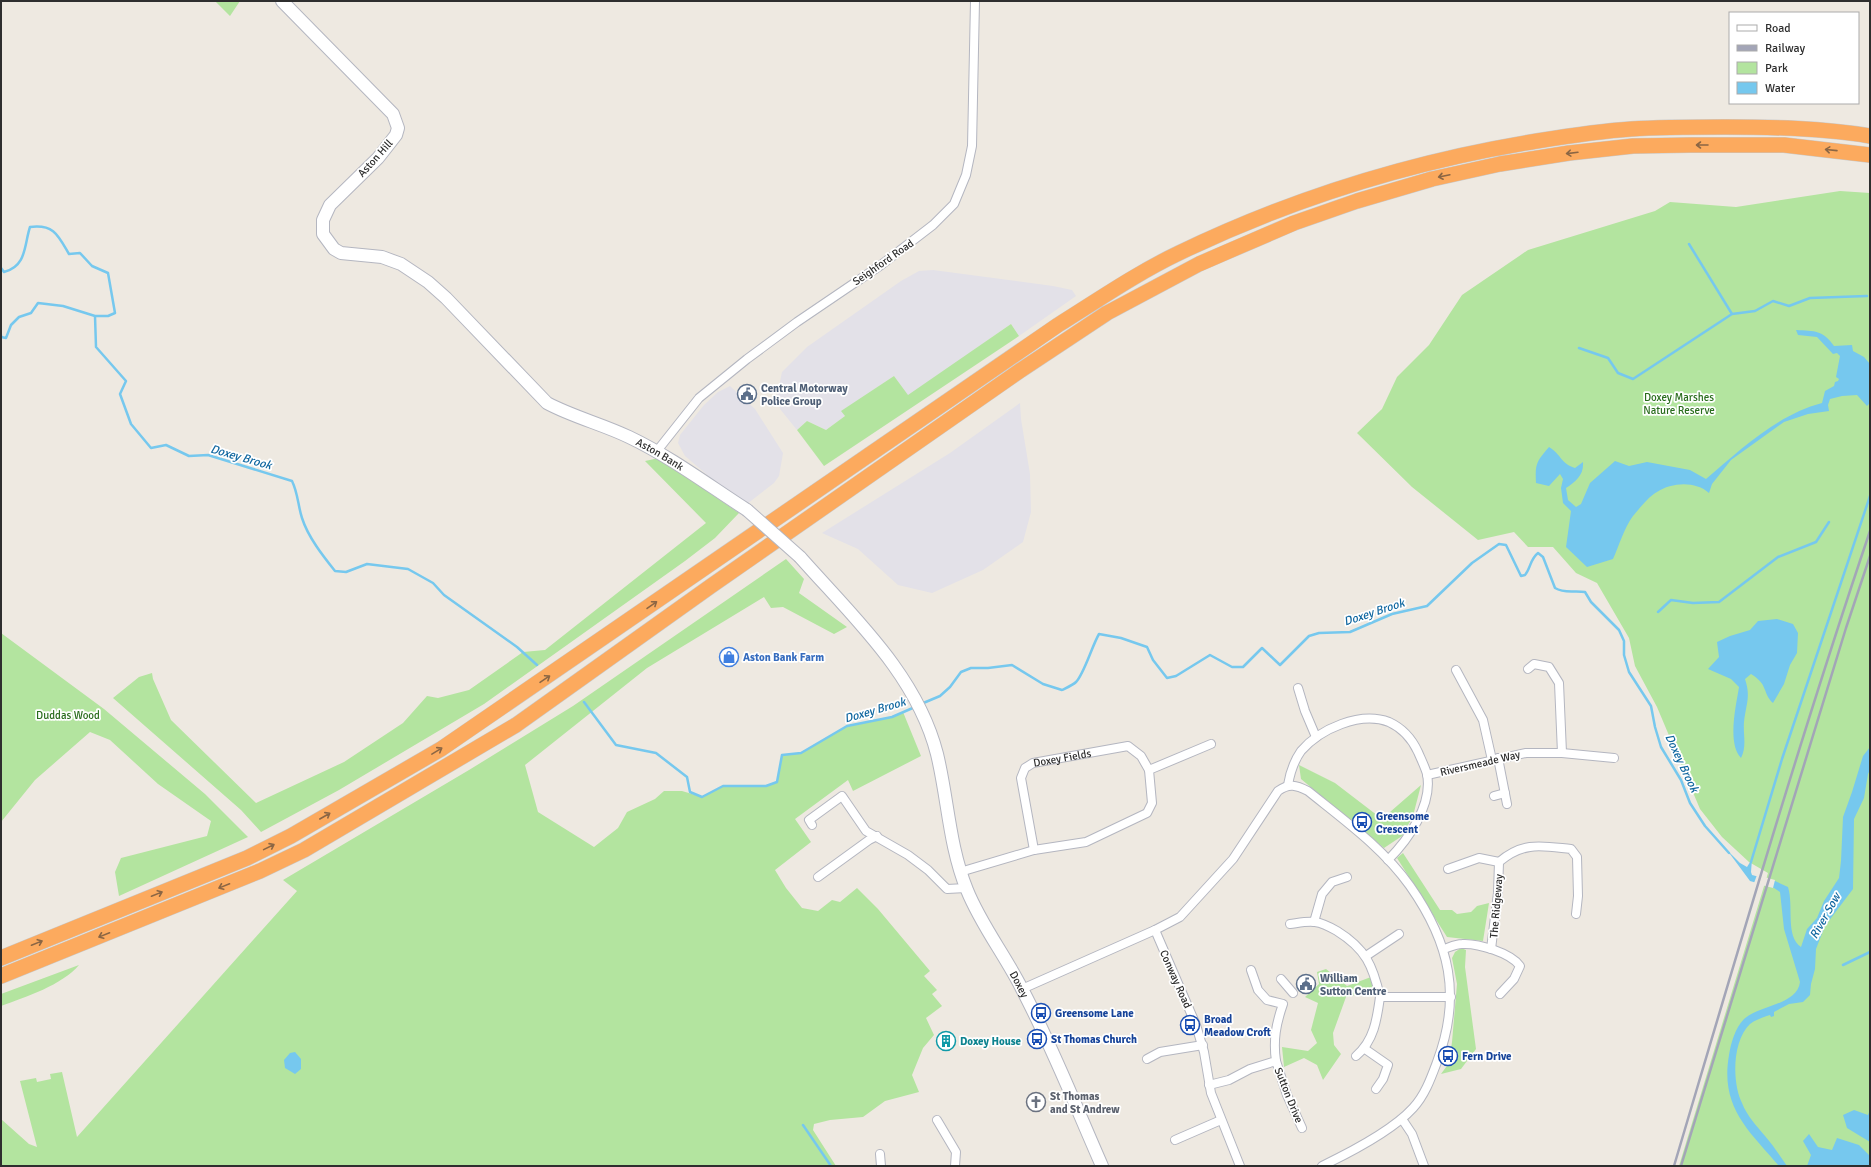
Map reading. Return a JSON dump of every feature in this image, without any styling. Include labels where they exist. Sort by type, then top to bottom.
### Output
[{"type":"highway","points":[[1,958],[247,858],[291,836],[441,749],[1058,325],[1132,278],[1177,254],[1224,232],[1358,181],[1496,147],[1572,135],[1630,129],[1784,127],[1870,136]]},
{"type":"highway","points":[[1,976],[260,871],[304,850],[516,726],[906,450],[1022,370],[1108,313],[1199,264],[1294,223],[1365,198],[1432,179],[1500,164],[1569,153],[1633,146],[1784,146],[1870,155]]},
{"type":"street","name":"Aston Hill","points":[[282,1],[393,114],[398,128],[396,135],[378,158],[330,205],[323,220],[323,234],[334,249],[352,255],[382,257]]},
{"type":"street","name":"Seighford Road","points":[[657,451],[699,398],[747,359],[797,322],[882,265],[928,230],[954,204],[966,175],[972,146],[975,1]]},
{"type":"street","name":"Aston Bank","points":[[382,257],[401,264],[428,282],[446,298],[547,403],[567,414],[628,436],[657,451],[747,510],[800,557],[898,670],[924,716],[937,754],[952,838],[960,872]]},
{"type":"street","points":[[1531,666],[1549,667],[1559,682],[1562,753]]},
{"type":"street","points":[[1456,670],[1483,720],[1508,804]]},
{"type":"street","points":[[1298,688],[1304,711],[1316,737]]},
{"type":"street","points":[[1288,785],[1294,763],[1301,752],[1316,737],[1332,729],[1356,720],[1373,718],[1390,722],[1405,732],[1415,746],[1427,775],[1425,800],[1419,818],[1405,842],[1388,860]]},
{"type":"street","points":[[1148,770],[1211,744]]},
{"type":"street","name":"Doxey Fields","points":[[960,872],[1034,850],[1086,842],[1147,813],[1152,803],[1148,770],[1141,756],[1128,746],[1033,763],[1025,768],[1021,778],[1034,850]]},
{"type":"street","name":"Riversmeade Way","points":[[1427,775],[1526,753],[1562,753],[1608,760]]},
{"type":"street","points":[[1022,989],[1173,922],[1189,909],[1232,859],[1278,791],[1288,785],[1298,786],[1308,791],[1359,832],[1388,860],[1409,886],[1426,913],[1444,949],[1451,997],[1448,1021],[1433,1073],[1425,1092],[1414,1107],[1402,1119],[1346,1155],[1322,1166]]},
{"type":"street","points":[[1494,796],[1505,793]]},
{"type":"street","points":[[812,824],[810,820],[842,796],[866,831],[877,836],[928,870],[947,889],[966,888]]},
{"type":"street","points":[[818,877],[869,840],[877,836]]},
{"type":"street","name":"The Ridgeway","points":[[1492,949],[1498,893],[1499,862],[1506,856],[1525,847],[1543,845],[1571,849],[1577,857],[1578,896],[1576,914]]},
{"type":"street","points":[[1448,869],[1479,858],[1499,862]]},
{"type":"street","name":"Doxey","points":[[960,872],[976,911],[1022,989],[1102,1166]]},
{"type":"street","points":[[1314,922],[1322,894],[1332,882],[1348,876]]},
{"type":"street","points":[[1290,924],[1314,922],[1326,924],[1346,936],[1366,956],[1376,975],[1380,997],[1375,1027],[1365,1049],[1356,1056]]},
{"type":"street","name":"Conway Road","points":[[1155,930],[1196,1025],[1203,1045],[1209,1085],[1221,1120],[1240,1166]]},
{"type":"street","points":[[1366,956],[1399,934]]},
{"type":"street","points":[[1444,949],[1460,944],[1492,949],[1516,960],[1520,966],[1514,979],[1500,994]]},
{"type":"street","name":"Sutton Drive","points":[[1251,970],[1258,990],[1262,995],[1267,1000],[1283,1004],[1276,1023],[1274,1044],[1276,1062],[1287,1095],[1302,1128]]},
{"type":"street","points":[[1281,979],[1293,993]]},
{"type":"street","points":[[1380,997],[1451,997]]},
{"type":"street","points":[[1147,1059],[1160,1052],[1203,1045]]},
{"type":"street","points":[[1365,1049],[1388,1065],[1384,1079],[1376,1089]]},
{"type":"street","name":"Sutton Drive","points":[[1209,1085],[1229,1080],[1250,1069],[1276,1062]]},
{"type":"street","points":[[1402,1119],[1412,1134],[1424,1166]]},
{"type":"street","points":[[937,1120],[954,1148],[956,1157],[955,1166]]},
{"type":"street","points":[[1175,1140],[1221,1120]]},
{"type":"street","points":[[880,1154],[881,1166]]},
{"type":"shaded area","points":[[933,270],[1053,286],[1072,290],[1076,296],[1019,336],[1011,324],[908,396],[894,376],[842,411],[845,416],[826,430],[807,421],[797,430],[780,409],[777,396],[782,372],[807,347],[901,281],[919,271]]},
{"type":"shaded area","points":[[730,386],[755,409],[783,453],[779,476],[774,483],[747,504],[712,479],[685,456],[678,443],[680,435],[704,405],[718,392]]},
{"type":"shaded area","points":[[1020,403],[1021,419],[1030,474],[1031,512],[1023,542],[983,570],[932,593],[898,585],[858,549],[822,533],[950,453]]},
{"type":"green space","points":[[215,1],[240,1],[230,16]]},
{"type":"green space","name":"Doxey Marshes Nature Reserve","points":[[1840,191],[1870,193],[1870,1166],[1679,1166],[1768,873],[1749,862],[1722,837],[1700,809],[1657,707],[1635,666],[1629,638],[1597,583],[1576,573],[1553,547],[1528,547],[1514,532],[1478,540],[1412,487],[1357,433],[1382,409],[1397,377],[1429,345],[1462,295],[1528,250],[1655,211],[1670,202],[1736,207]]},
{"type":"green space","points":[[1011,324],[1019,336],[824,466],[797,430],[807,421],[826,430],[845,416],[841,411],[894,376],[908,395]]},
{"type":"green space","points":[[659,458],[739,513],[715,538],[685,561],[484,704],[339,790],[261,832],[241,810],[113,698],[139,677],[152,673],[153,679],[171,720],[256,803],[344,762],[403,723],[427,696],[438,698],[469,690],[523,652],[545,650],[706,523],[645,461]]},
{"type":"green space","points":[[786,559],[804,579],[799,593],[847,627],[834,634],[783,607],[771,608],[764,597],[647,668],[525,765],[538,812],[594,847],[618,828],[627,812],[655,799],[664,791],[682,791],[702,797],[723,786],[766,786],[777,782],[782,755],[801,753],[847,726],[892,717],[903,712],[921,756],[853,791],[848,780],[795,819],[811,842],[775,870],[786,888],[802,908],[818,911],[832,900],[840,902],[857,888],[878,909],[930,971],[924,976],[937,990],[932,994],[942,1006],[926,1018],[934,1035],[923,1048],[912,1075],[919,1092],[885,1101],[863,1117],[830,1120],[814,1124],[813,1130],[836,1166],[1,1166],[1,1119],[29,1144],[37,1147],[20,1081],[36,1078],[37,1082],[51,1079],[50,1074],[62,1072],[77,1137],[297,891],[283,880],[469,770],[573,706]]},
{"type":"green space","name":"Duddas Wood","points":[[1,633],[104,709],[205,794],[248,837],[119,896],[115,872],[121,858],[207,836],[211,821],[158,784],[110,740],[90,732],[35,780],[1,822]]},
{"type":"green space","points":[[1299,765],[1335,783],[1382,819],[1421,785],[1413,816],[1402,836],[1384,848],[1301,779]]},
{"type":"green space","points":[[1403,853],[1440,910],[1452,910],[1457,914],[1471,912],[1477,906],[1489,903],[1483,941],[1447,937],[1397,858]]},
{"type":"green space","points":[[1461,948],[1466,950],[1465,967],[1476,1049],[1461,1069],[1441,1074],[1449,1063],[1452,1042],[1457,984],[1452,958],[1455,952]]},
{"type":"green space","points":[[79,965],[63,979],[43,990],[1,1006],[1,994]]},
{"type":"green space","points":[[1326,969],[1347,986],[1371,977],[1374,991],[1346,997],[1333,1033],[1334,1045],[1341,1054],[1323,1080],[1317,1065],[1304,1058],[1284,1067],[1282,1047],[1308,1051],[1317,1043],[1311,1030],[1318,1003],[1305,997],[1319,984],[1317,972]]},
{"type":"water","points":[[1796,330],[1818,332],[1826,337],[1834,346],[1852,345],[1853,351],[1864,357],[1870,364],[1870,403],[1867,406],[1857,395],[1842,396],[1830,399],[1828,405],[1829,411],[1808,414],[1784,422],[1731,460],[1712,484],[1709,493],[1698,486],[1684,484],[1670,486],[1657,492],[1644,503],[1633,516],[1624,531],[1613,559],[1587,567],[1566,547],[1571,511],[1563,503],[1561,488],[1563,479],[1560,474],[1549,486],[1536,483],[1537,464],[1541,456],[1549,447],[1566,464],[1570,466],[1575,468],[1583,462],[1581,474],[1566,488],[1568,500],[1576,507],[1581,504],[1590,483],[1615,461],[1629,466],[1647,462],[1690,470],[1706,479],[1746,445],[1775,424],[1806,408],[1822,403],[1825,391],[1834,386],[1835,382],[1838,381],[1839,379],[1836,377],[1840,356],[1837,353],[1833,354],[1817,337],[1798,335]]},
{"type":"water","points":[[1777,619],[1793,624],[1798,633],[1797,653],[1790,665],[1784,684],[1773,703],[1767,696],[1763,685],[1757,678],[1751,674],[1745,679],[1748,691],[1748,700],[1744,722],[1744,749],[1741,758],[1734,743],[1733,734],[1739,687],[1731,679],[1708,669],[1719,657],[1717,642],[1750,630],[1758,621]]},
{"type":"water","name":"River Sow","points":[[1870,747],[1870,770],[1864,798],[1854,819],[1853,889],[1825,926],[1816,949],[1815,969],[1810,995],[1803,1002],[1789,1004],[1774,1012],[1774,1016],[1771,1017],[1770,1015],[1750,1024],[1744,1031],[1737,1051],[1735,1074],[1739,1095],[1749,1116],[1787,1166],[1779,1166],[1747,1129],[1733,1103],[1727,1073],[1729,1055],[1736,1031],[1744,1019],[1751,1014],[1777,1004],[1792,996],[1797,990],[1800,982],[1784,929],[1780,892],[1774,888],[1750,881],[1727,850],[1740,863],[1747,867],[1752,859],[1752,875],[1775,881],[1788,887],[1790,895],[1791,928],[1796,942],[1801,947],[1807,929],[1817,918],[1824,901],[1839,878],[1843,817],[1863,756]]},
{"type":"water","points":[[295,1052],[301,1059],[301,1069],[295,1074],[285,1068],[284,1060],[290,1053]]},
{"type":"water","points":[[1854,1110],[1868,1115],[1870,1110],[1870,1142],[1847,1128],[1843,1115]]},
{"type":"water","points":[[1809,1134],[1818,1147],[1832,1150],[1837,1138],[1859,1145],[1870,1156],[1870,1166],[1807,1166],[1811,1155],[1803,1141]]},
{"type":"pier","points":[[1757,875],[1775,880],[1773,888],[1754,883]]},
{"type":"waterway","name":"Doxey Brook","points":[[1,268],[4,272],[17,265],[21,260],[30,227],[45,227],[50,229],[62,241],[69,254],[80,253],[92,266],[108,273],[115,313],[108,316],[95,316],[96,347],[126,381],[120,394],[131,424],[151,448],[166,445],[189,456],[208,455],[292,481],[296,490],[302,518],[308,532],[321,553],[335,571],[346,572],[367,564],[408,569],[433,583],[444,595],[517,647],[537,665]]},
{"type":"waterway","points":[[1689,244],[1732,314]]},
{"type":"waterway","points":[[1579,348],[1608,358],[1618,373],[1633,379],[1732,314],[1755,311],[1773,301],[1789,306],[1810,298],[1867,296]]},
{"type":"waterway","points":[[1,335],[1,337],[6,338],[11,325],[19,317],[31,313],[38,303],[63,306],[95,316]]},
{"type":"waterway","points":[[1751,862],[1782,759],[1870,496]]},
{"type":"waterway","points":[[1658,612],[1671,600],[1693,603],[1719,602],[1778,557],[1816,542],[1829,522]]},
{"type":"waterway","name":"Doxey Brook","points":[[921,704],[940,696],[950,687],[961,672],[971,668],[988,668],[1012,665],[1043,684],[1062,690],[1076,682],[1079,678],[1099,634],[1121,638],[1147,647],[1153,660],[1167,678],[1176,676],[1210,655],[1232,667],[1243,667],[1262,648],[1280,665],[1309,636],[1319,633],[1350,632],[1392,614],[1427,606],[1472,563],[1499,544],[1506,545],[1521,576],[1525,575],[1533,558],[1538,553],[1543,557],[1555,588],[1566,591],[1585,592],[1591,602],[1619,630],[1624,641],[1624,655],[1629,672],[1651,706],[1661,747],[1681,780],[1690,803],[1705,826],[1729,853]]},
{"type":"waterway","name":"Doxey Brook","points":[[584,702],[616,745],[656,753],[687,777],[690,792],[702,797],[723,786],[766,786],[777,782],[782,755],[801,753],[847,726],[892,717],[915,707]]},
{"type":"waterway","points":[[1843,965],[1870,952]]},
{"type":"waterway","points":[[803,1125],[831,1166]]},
{"type":"railway","points":[[1674,1166],[1793,768],[1870,531]]},
{"type":"railway","points":[[1681,1166],[1846,628],[1870,556]]},
{"type":"place","name":"Central Motorway Police Group","points":[[747,394]]},
{"type":"place","name":"Aston Bank Farm","points":[[729,657]]},
{"type":"place","name":"Greensome Crescent","points":[[1362,822]]},
{"type":"place","name":"William Sutton Centre","points":[[1306,984]]},
{"type":"place","name":"Greensome Lane","points":[[1041,1013]]},
{"type":"place","name":"Broad Meadow Croft","points":[[1190,1025]]},
{"type":"place","name":"St Thomas Church","points":[[1037,1039]]},
{"type":"place","name":"Doxey House","points":[[946,1041]]},
{"type":"place","name":"Fern Drive","points":[[1448,1056]]},
{"type":"place","name":"St Thomas and St Andrew","points":[[1036,1102]]}]
